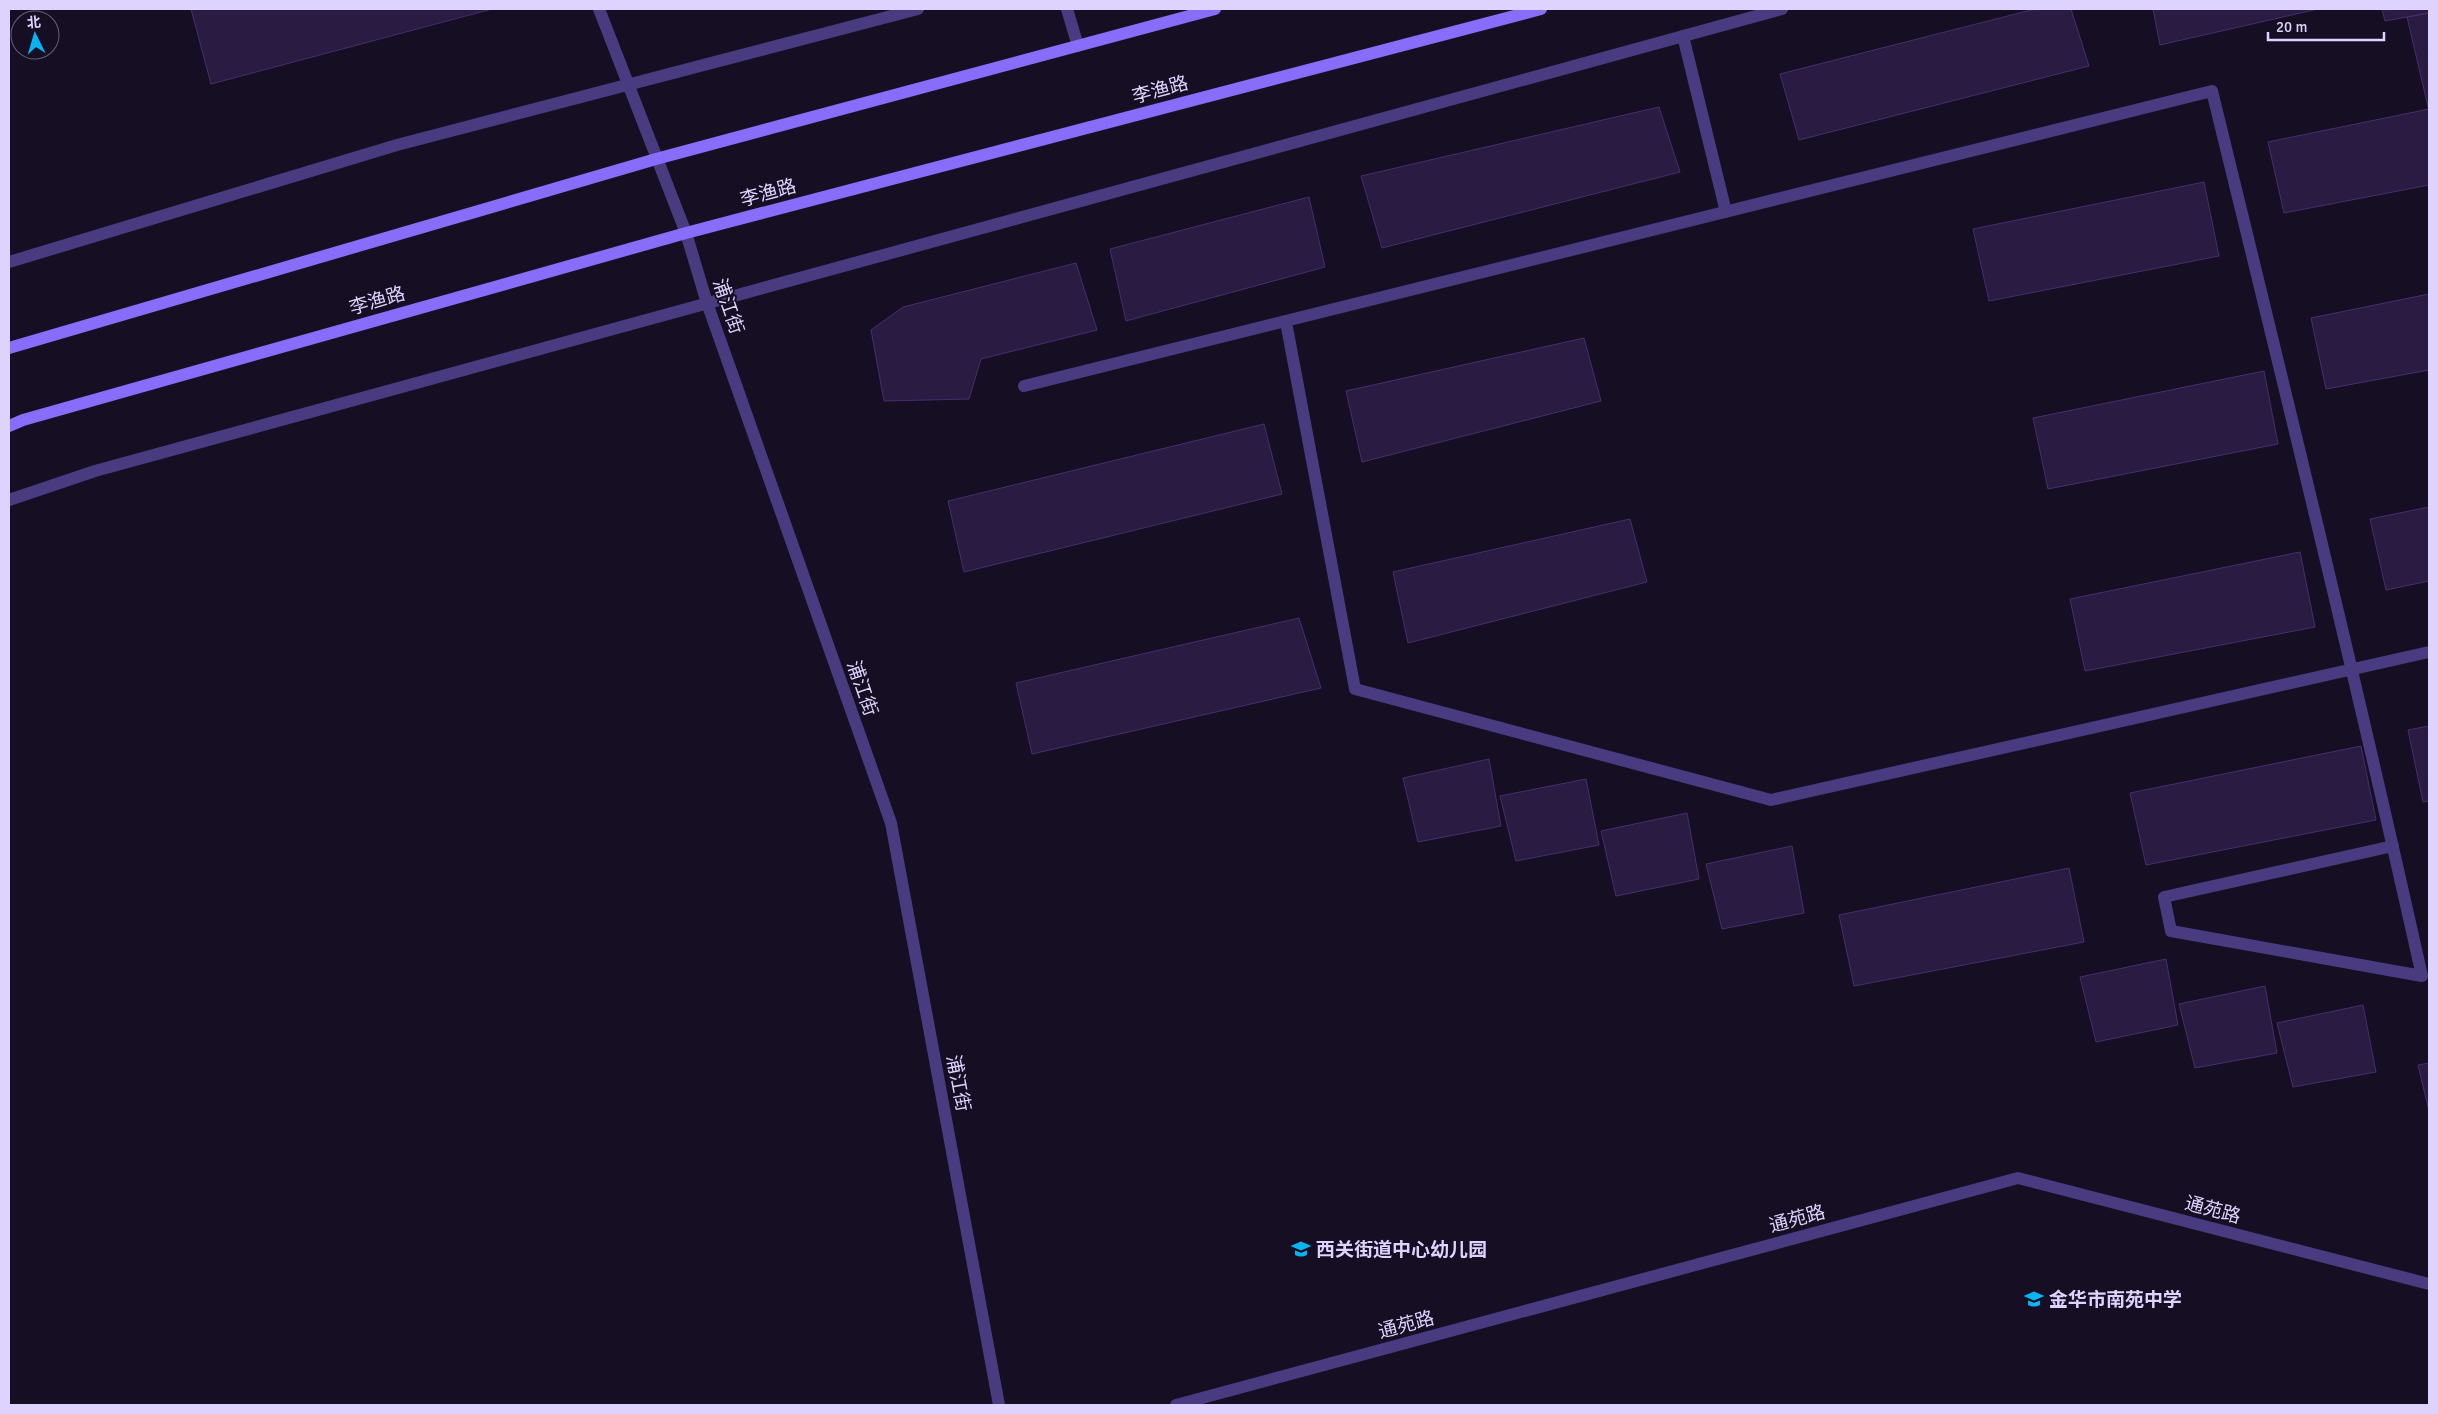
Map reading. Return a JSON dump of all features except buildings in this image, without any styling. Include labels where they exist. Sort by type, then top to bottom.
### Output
[{"type":"main road","points":[[9,348],[656,159],[1215,9]]},
{"type":"main road","name":"李渔路","points":[[9,426],[42,414],[686,233],[1541,9]]},
{"type":"street","name":"浦江街","points":[[599,9],[686,233],[707,303],[891,823],[999,1405]]},
{"type":"street","points":[[9,262],[397,145],[918,9]]},
{"type":"street","points":[[1067,9],[1078,46]]},
{"type":"street","points":[[9,500],[95,471],[1782,9]]},
{"type":"street","points":[[1683,36],[1726,212]]},
{"type":"street","points":[[1024,386],[2212,91],[2353,670],[2393,846],[2422,976],[2171,931],[2164,896],[2393,846]]},
{"type":"street","points":[[1286,322],[1355,689],[1771,800],[2429,652]]},
{"type":"street","name":"通苑路","points":[[1176,1405],[2018,1178],[2429,1284]]},
{"type":"place","name":"西关街道中心幼儿园","points":[[1301,1249]]},
{"type":"place","name":"金华市南苑中学","points":[[2034,1299]]}]
